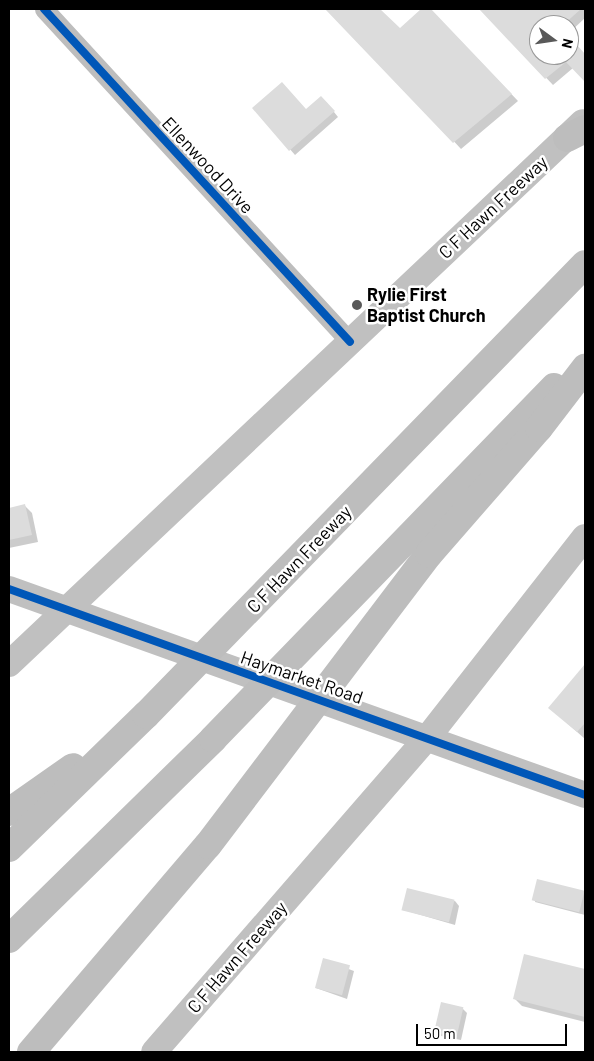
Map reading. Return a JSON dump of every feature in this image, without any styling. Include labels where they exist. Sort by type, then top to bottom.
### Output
[{"type":"highway","name":"C F Hawn Freeway","points":[[9,848],[146,716],[585,264]]},
{"type":"highway","points":[[9,938],[213,739],[585,356]]},
{"type":"highway","points":[[31,1052],[144,923],[362,640],[585,368]]},
{"type":"highway","points":[[9,812],[146,716]]},
{"type":"main road","name":"C F Hawn Freeway","points":[[9,664],[62,609],[579,129]]},
{"type":"main road","name":"C F Hawn Freeway","points":[[154,1052],[428,737],[585,537]]},
{"type":"main road","name":"Haymarket Road","points":[[9,589],[428,737],[585,795]]},
{"type":"street","name":"Ellenwood Drive","points":[[44,9],[350,342]]},
{"type":"building","points":[[325,9],[380,9],[400,28],[421,9],[431,9],[512,94],[453,143]]},
{"type":"building","points":[[479,9],[581,9],[574,15],[529,15],[529,62]]},
{"type":"building","points":[[579,47],[585,54],[585,82],[569,65],[579,65]]},
{"type":"building","points":[[532,65],[562,65],[545,79]]},
{"type":"building","points":[[282,82],[306,109],[321,96],[335,111],[289,151],[252,108]]},
{"type":"building","points":[[25,504],[32,535],[9,540],[9,508]]},
{"type":"building","points":[[585,664],[585,723],[577,732],[548,708]]},
{"type":"building","points":[[537,879],[585,891],[579,912],[532,900]]},
{"type":"building","points":[[407,888],[455,900],[449,922],[401,910]]},
{"type":"building","points":[[524,954],[585,969],[585,1017],[513,999]]},
{"type":"building","points":[[323,958],[350,965],[342,995],[315,988]]},
{"type":"building","points":[[441,1002],[463,1007],[456,1037],[434,1032]]},
{"type":"cycle path","points":[[44,9],[350,342]]},
{"type":"cycle path","points":[[9,589],[585,795]]},
{"type":"place","name":"Rylie First Baptist Church","points":[[357,305]]}]
